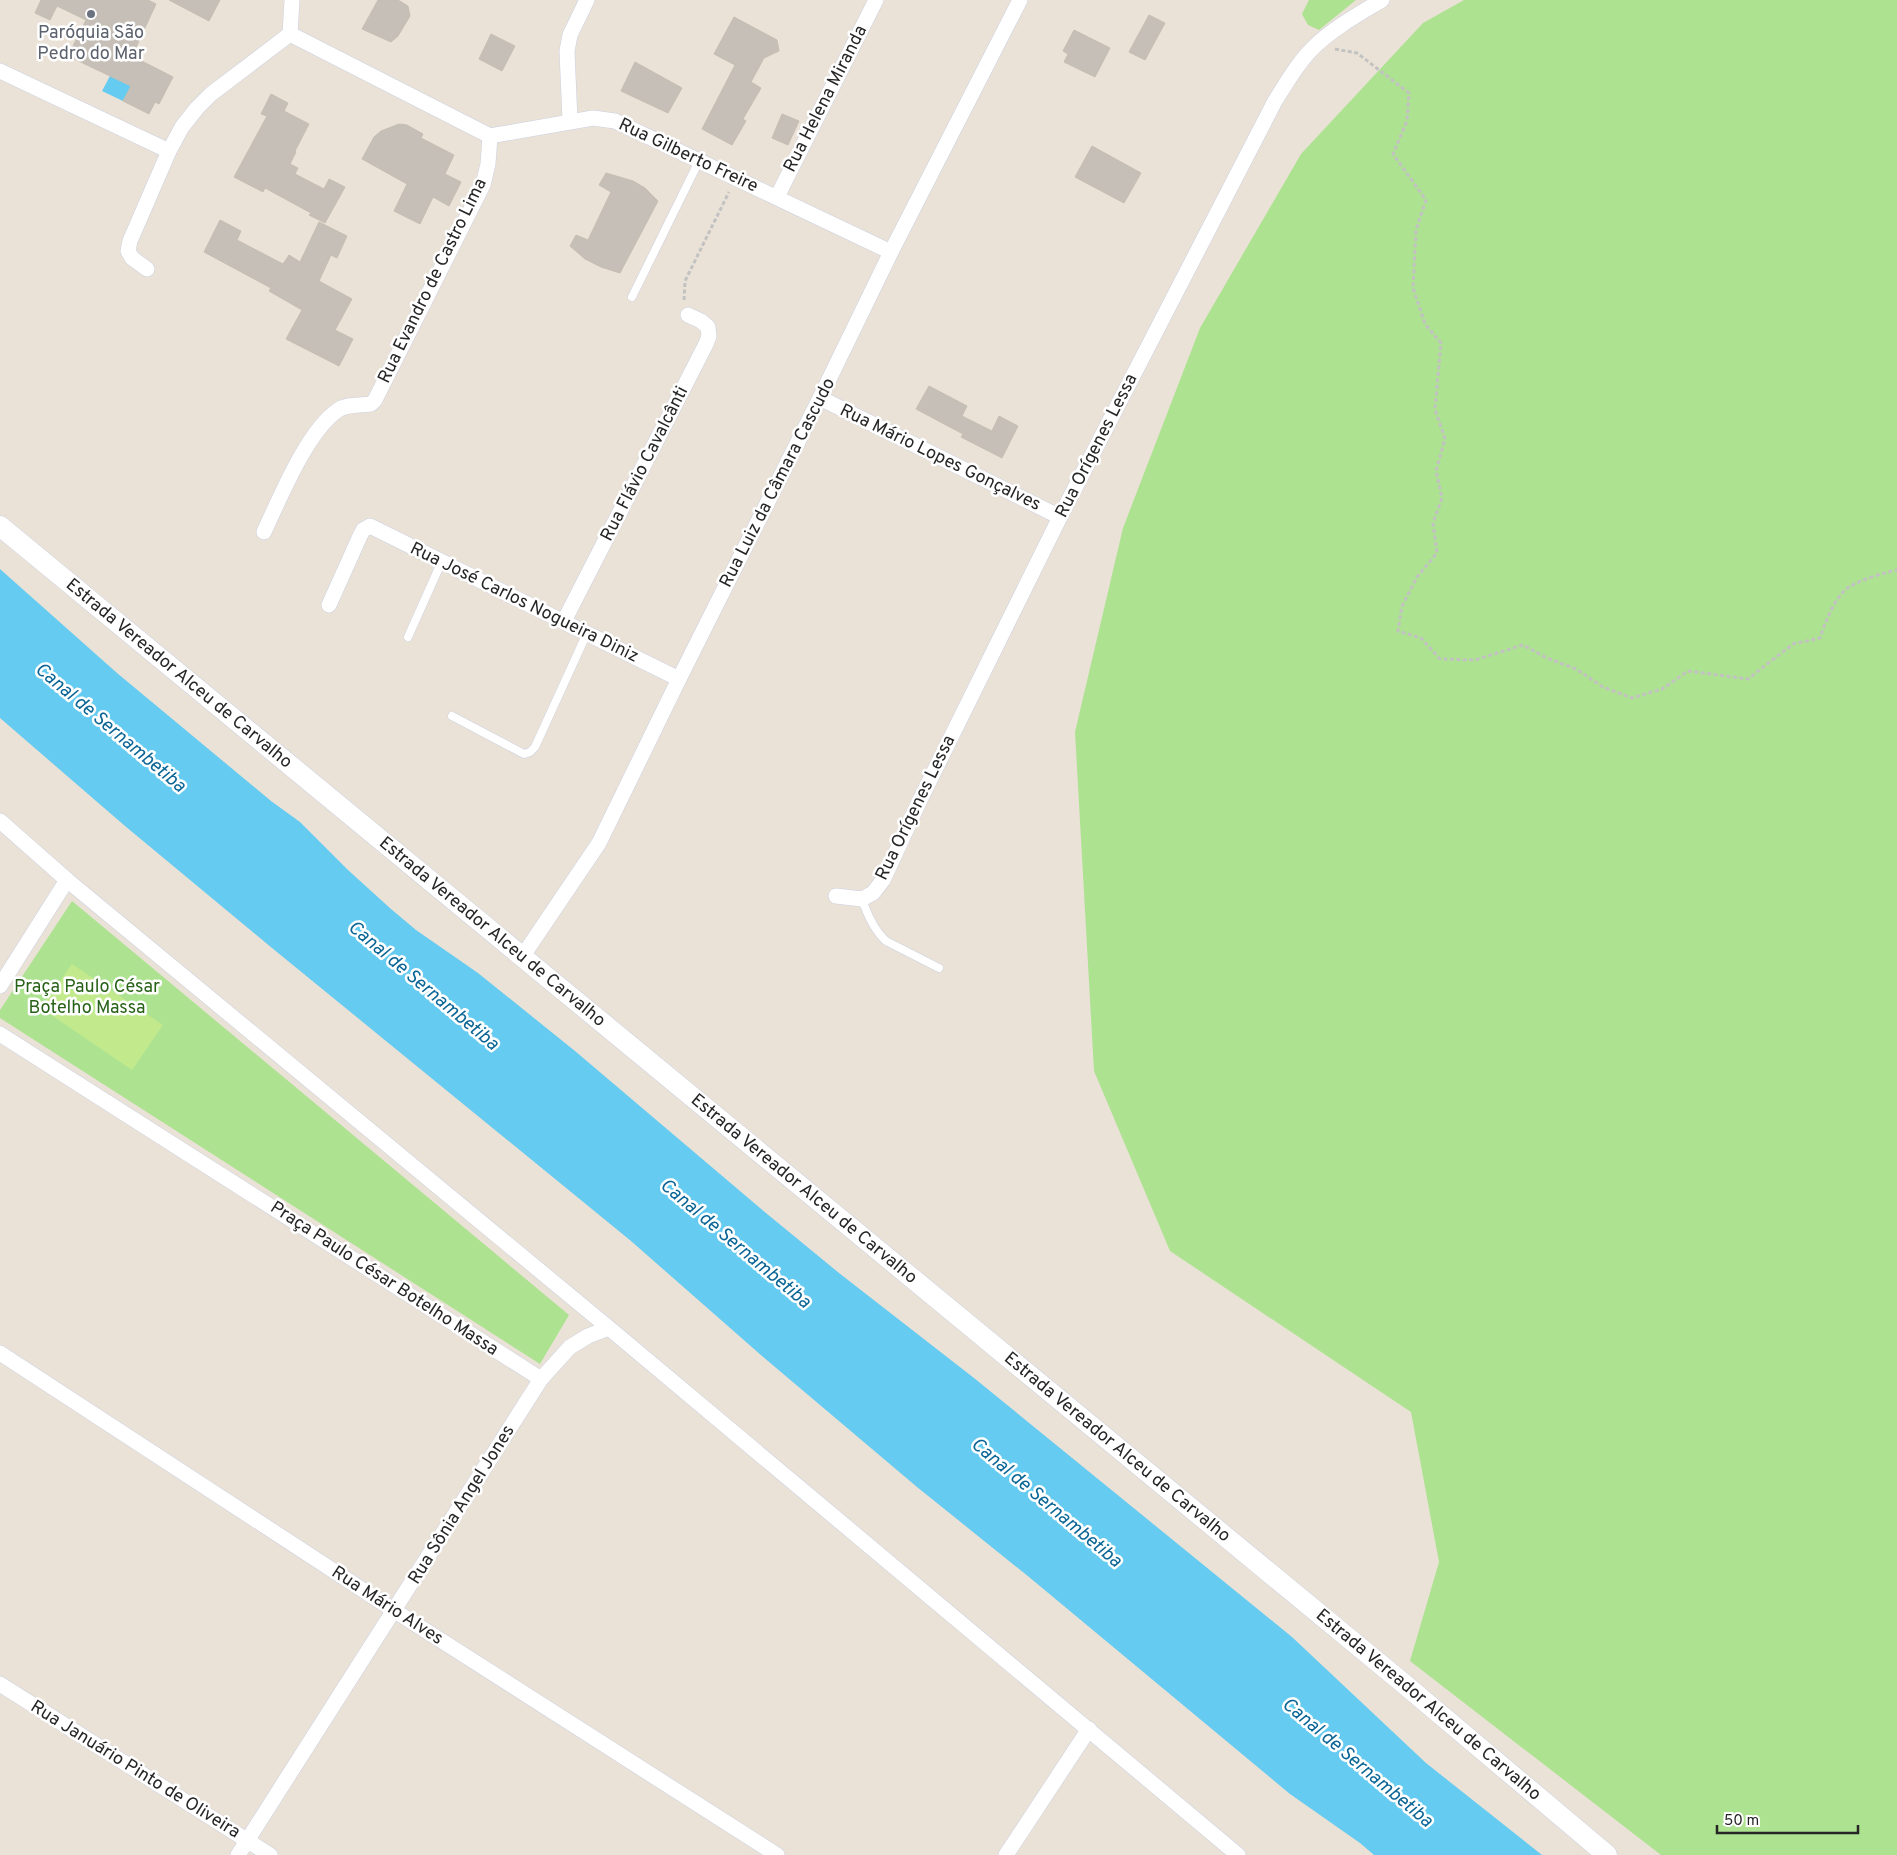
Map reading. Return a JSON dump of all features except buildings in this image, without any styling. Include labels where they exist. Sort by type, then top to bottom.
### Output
[{"type":"street","points":[[147,269],[132,258],[128,251],[130,241],[169,151],[182,127],[211,94],[290,34],[292,0]]},
{"type":"street","points":[[570,121],[567,52],[570,35],[587,0]]},
{"type":"street","name":"Rua Helena Miranda","points":[[777,197],[876,0]]},
{"type":"street","name":"Rua Luiz da Câmara Cascudo","points":[[522,957],[599,843],[678,679],[820,398],[891,252],[1020,0]]},
{"type":"street","name":"Rua Orígenes Lessa","points":[[836,896],[862,899],[873,892],[883,880],[920,800],[1060,517],[1275,101],[1292,74],[1314,46],[1342,24],[1382,0]]},
{"type":"street","points":[[290,34],[490,136]]},
{"type":"street","points":[[0,71],[169,151]]},
{"type":"street","name":"Rua Gilberto Freire","points":[[490,136],[594,118],[616,121],[891,252]]},
{"type":"street","name":"Rua Evandro de Castro Lima","points":[[264,532],[300,456],[321,426],[338,410],[353,404],[371,404],[375,400],[482,185],[488,164],[490,136]]},
{"type":"street","name":"Rua Flávio Cavalcânti","points":[[564,621],[706,344],[709,336],[708,327],[701,321],[688,315]]},
{"type":"street","name":"Rua Mário Lopes Gonçalves","points":[[820,398],[1060,517]]},
{"type":"street","name":"Estrada Vereador Alceu de Carvalho","points":[[0,526],[1403,1683],[1607,1855]]},
{"type":"street","name":"Rua José Carlos Nogueira Diniz","points":[[329,605],[363,530],[370,526],[678,679]]},
{"type":"street","points":[[0,821],[67,880],[608,1328],[1238,1855]]},
{"type":"street","points":[[0,986],[67,880]]},
{"type":"street","name":"Praça Paulo César Botelho Massa","points":[[0,1034],[541,1379]]},
{"type":"street","name":"Rua Sônia Angel Jones","points":[[238,1855],[541,1379],[570,1347],[588,1336],[608,1328]]},
{"type":"street","name":"Rua Mário Alves","points":[[0,1354],[395,1611],[777,1855]]},
{"type":"street","name":"Rua Januário Pinto de Oliveira","points":[[0,1684],[270,1855]]},
{"type":"street","points":[[1006,1855],[1089,1729]]},
{"type":"lane","points":[[632,296],[699,161]]},
{"type":"lane","points":[[408,637],[442,561]]},
{"type":"lane","points":[[452,716],[524,754],[530,752],[535,747],[587,633]]},
{"type":"lane","points":[[862,899],[866,913],[880,936],[886,941],[939,968]]},
{"type":"path","points":[[1314,46],[1357,53],[1409,93],[1407,120],[1394,154],[1426,200],[1416,230],[1412,288],[1425,324],[1441,343],[1436,409],[1445,439],[1436,471],[1442,498],[1432,523],[1437,553],[1417,577],[1402,606],[1398,631],[1421,638],[1440,659],[1476,660],[1523,645],[1547,658],[1576,669],[1604,687],[1632,698],[1662,689],[1688,672],[1748,679],[1793,644],[1820,638],[1830,611],[1848,587],[1897,570]]},
{"type":"path","points":[[688,315],[683,295],[684,281],[736,178]]},
{"type":"green space","points":[[1309,0],[1356,0],[1319,30],[1308,25],[1302,14]]},
{"type":"green space","points":[[1464,0],[1897,0],[1897,1855],[1661,1855],[1410,1661],[1439,1562],[1411,1412],[1170,1251],[1094,1071],[1075,732],[1123,528],[1200,328],[1301,154],[1423,23]]},
{"type":"green space","name":"Praça Paulo César Botelho Massa","points":[[72,901],[569,1315],[540,1364],[0,1018],[0,1010]]},
{"type":"green space","points":[[72,964],[163,1025],[132,1070],[41,1008]]},
{"type":"water","points":[[110,76],[131,86],[123,101],[102,91]]},
{"type":"water","name":"Canal de Sernambetiba","points":[[0,569],[117,673],[271,801],[300,822],[348,870],[416,930],[478,973],[575,1051],[839,1273],[974,1378],[1292,1637],[1426,1763],[1542,1855],[1374,1855],[1290,1794],[1029,1577],[917,1487],[762,1356],[631,1241],[272,948],[125,826],[0,718]]},
{"type":"place","name":"Paróquia São Pedro do Mar","points":[[91,14]]}]
